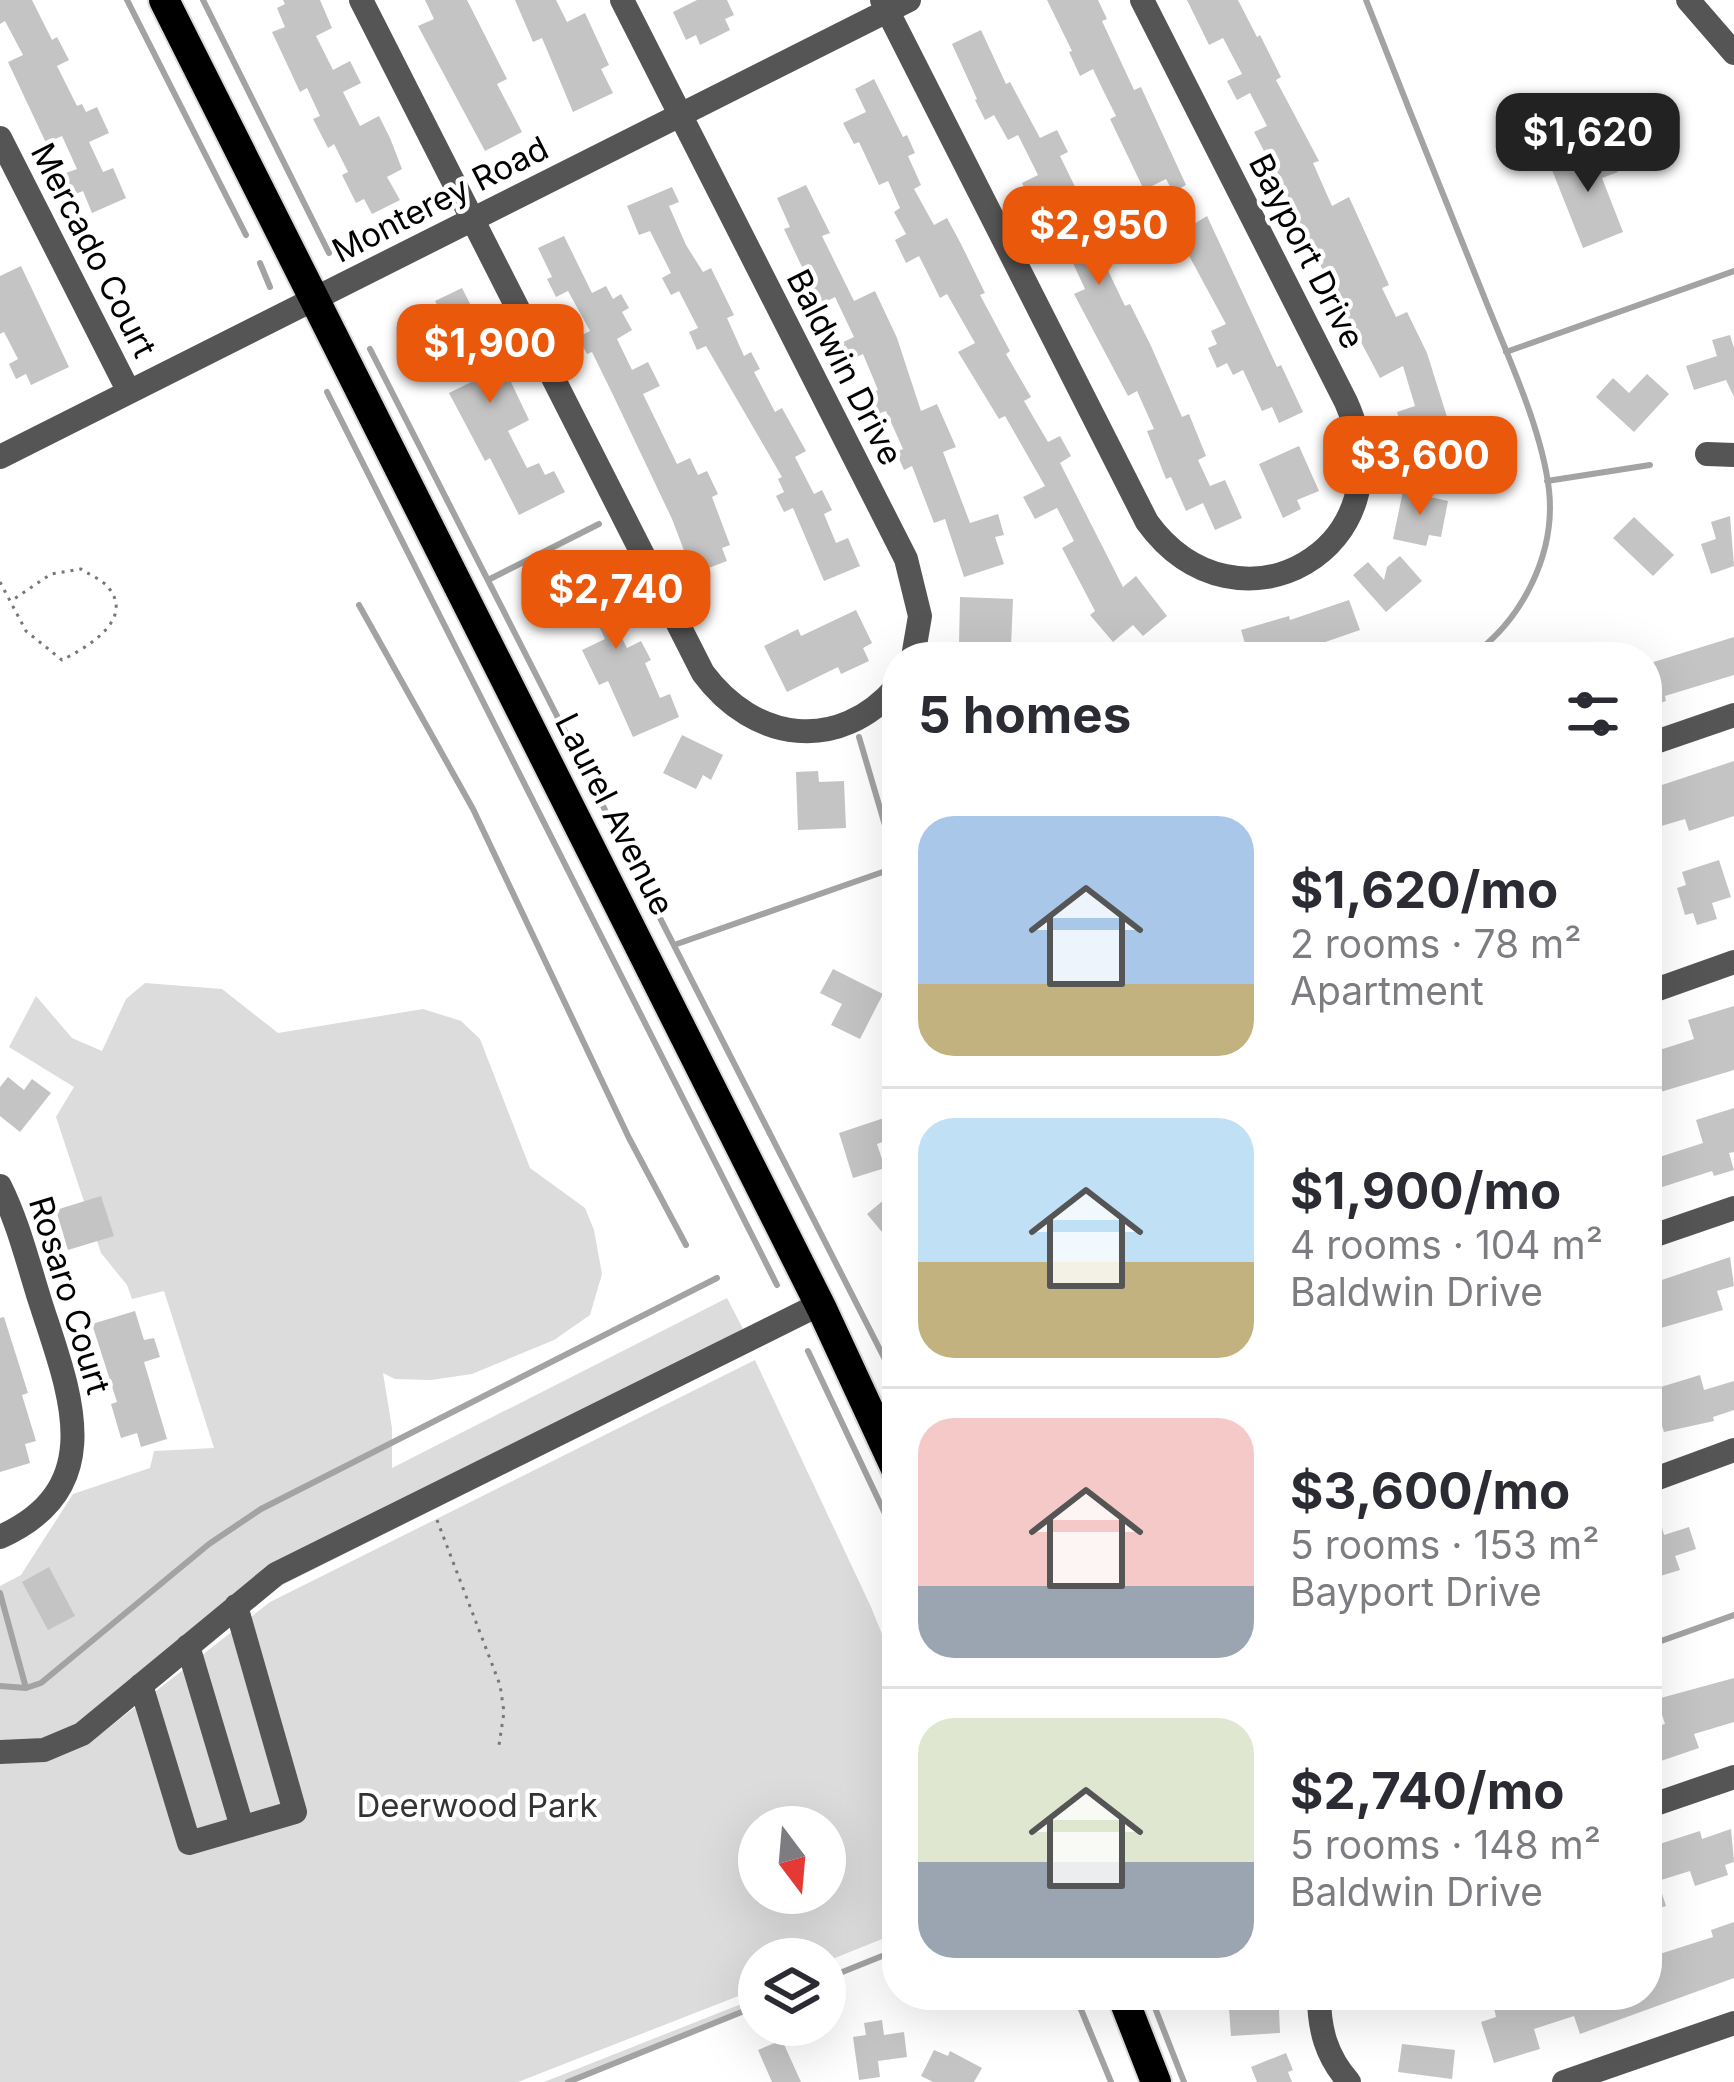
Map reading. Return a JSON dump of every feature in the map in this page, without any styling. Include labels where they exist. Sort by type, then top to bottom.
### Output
[{"type":"main road","name":"Laurel Avenue","points":[[164,0],[820,1304],[882,1439]]},
{"type":"main road","points":[[1128,2010],[1156,2082]]},
{"type":"street","points":[[361,0],[703,674],[734,708],[766,725],[810,732],[847,724],[882,700]]},
{"type":"street","name":"Baldwin Drive","points":[[622,0],[906,559],[920,616],[916,642]]},
{"type":"street","name":"Bayport Drive","points":[[893,4],[1155,532],[1181,559],[1206,572],[1229,578],[1281,573],[1306,562],[1342,531],[1358,499],[1361,443],[1346,402],[1142,0]]},
{"type":"street","points":[[1688,0],[1734,53]]},
{"type":"street","name":"Monterey Road","points":[[0,457],[893,4]]},
{"type":"street","name":"Mercado Court","points":[[0,138],[128,392]]},
{"type":"street","points":[[1707,454],[1734,455]]},
{"type":"street","points":[[1662,741],[1734,715]]},
{"type":"street","points":[[1662,988],[1734,962]]},
{"type":"street","name":"Rosaro Court","points":[[0,1186],[75,1421],[69,1468],[58,1491],[43,1510],[0,1537]]},
{"type":"street","points":[[1662,1233],[1734,1208]]},
{"type":"street","points":[[0,1752],[26,1753],[82,1734],[276,1574],[820,1304]]},
{"type":"street","points":[[1662,1476],[1734,1450]]},
{"type":"street","points":[[141,1684],[189,1843],[295,1812],[236,1606]]},
{"type":"street","points":[[188,1646],[242,1827]]},
{"type":"street","points":[[1662,1802],[1734,1777]]},
{"type":"street","points":[[1320,2010],[1330,2055],[1349,2082]]},
{"type":"street","points":[[1564,2082],[1734,2023]]},
{"type":"path","points":[[0,582],[26,631],[62,660],[97,642],[110,626],[115,602],[107,586],[81,569],[51,574],[11,601]]},
{"type":"path","points":[[428,1496],[500,1685],[499,1744]]},
{"type":"green space","points":[[145,983],[222,989],[278,1033],[423,1009],[461,1021],[480,1039],[530,1168],[585,1208],[602,1274],[590,1315],[554,1340],[472,1374],[431,1380],[395,1379],[383,1373],[392,1428],[392,1468],[727,1298],[754,1350],[266,1593],[97,1724],[0,1751],[0,1586],[21,1575],[73,1494],[150,1468],[154,1451],[214,1448],[164,1291],[132,1299],[127,1285],[101,1253],[56,1117],[74,1087],[9,1047],[36,996],[72,1038],[102,1051],[126,999]]},
{"type":"green space","name":"Deerwood Park","points":[[755,1360],[882,1634],[882,1939],[846,1954],[846,1938],[738,1938],[738,1996],[518,2082],[0,2082],[0,1761],[102,1733],[270,1602]]},
{"type":"green space","points":[[738,2005],[738,2012],[565,2082],[544,2082]]},
{"type":"building","points":[[0,0],[32,0],[52,40],[57,37],[69,60],[57,66],[77,106],[82,104],[86,112],[97,107],[109,133],[89,142],[103,172],[113,168],[126,198],[92,213],[83,191],[73,195],[63,174],[77,169],[62,136],[46,143],[8,62],[23,55],[5,21],[0,24]]},
{"type":"building","points":[[283,0],[320,0],[332,28],[316,36],[333,70],[350,61],[361,83],[343,92],[360,126],[379,116],[390,138],[402,169],[387,177],[400,200],[372,214],[364,199],[356,203],[334,144],[328,148],[313,119],[320,116],[307,88],[300,92],[272,32],[285,27],[277,8],[285,4]]},
{"type":"building","points":[[425,0],[467,0],[507,79],[497,84],[522,132],[485,151],[418,26],[434,19]]},
{"type":"building","points":[[515,0],[556,0],[567,22],[585,13],[609,65],[601,69],[613,93],[573,112],[542,38],[533,42]]},
{"type":"building","points":[[697,0],[727,0],[734,15],[725,19],[730,30],[700,45],[696,35],[686,40],[673,12]]},
{"type":"building","points":[[1047,0],[1098,0],[1107,19],[1102,21],[1134,90],[1141,87],[1186,185],[1173,192],[1166,179],[1144,190],[1110,119],[1116,116],[1093,69],[1080,76]]},
{"type":"building","points":[[1187,0],[1238,0],[1257,37],[1260,35],[1281,77],[1276,80],[1319,161],[1313,163],[1332,206],[1349,197],[1389,285],[1382,288],[1396,317],[1407,312],[1427,353],[1448,420],[1404,434],[1397,412],[1415,406],[1403,366],[1380,378],[1307,240],[1267,149],[1254,132],[1267,126],[1250,93],[1237,100],[1227,81],[1242,74],[1223,38],[1209,45]]},
{"type":"building","points":[[981,30],[1006,84],[1010,82],[1040,138],[1057,130],[1068,152],[1060,156],[1098,234],[1092,237],[1125,306],[1130,304],[1151,346],[1182,417],[1189,414],[1206,456],[1198,460],[1210,486],[1225,480],[1242,518],[1215,530],[1203,503],[1186,511],[1171,477],[1166,479],[1147,431],[1154,429],[1137,391],[1128,396],[1074,294],[1085,289],[1072,261],[1080,257],[1061,219],[1043,228],[1022,183],[1038,175],[1018,135],[1008,140],[994,115],[985,120],[975,100],[952,44]]},
{"type":"building","points":[[874,79],[915,153],[908,156],[921,185],[914,189],[934,225],[947,218],[961,244],[985,293],[980,295],[1010,351],[1006,354],[1031,397],[1024,401],[1048,442],[1060,436],[1071,456],[1060,463],[1123,587],[1136,576],[1167,616],[1143,636],[1133,625],[1113,642],[1090,615],[1095,611],[1062,548],[1074,541],[1057,508],[1035,519],[1023,497],[1045,486],[1005,416],[999,419],[958,352],[975,343],[947,294],[940,298],[919,256],[906,263],[895,240],[906,234],[894,212],[900,208],[888,181],[879,185],[859,142],[854,144],[843,123],[866,112],[855,89]]},
{"type":"building","points":[[1590,150],[1593,157],[1609,150],[1618,172],[1602,178],[1623,232],[1583,248],[1550,165]]},
{"type":"building","points":[[806,185],[830,233],[822,236],[854,301],[875,291],[897,338],[921,411],[937,404],[956,447],[943,452],[970,523],[998,514],[1004,535],[995,537],[1004,564],[964,577],[945,519],[934,523],[912,466],[904,470],[896,452],[903,449],[886,411],[875,415],[867,394],[878,390],[863,354],[849,361],[841,343],[854,337],[835,297],[820,305],[784,229],[790,227],[777,198]]},
{"type":"building","points":[[672,187],[679,202],[669,206],[686,245],[703,272],[711,268],[734,315],[727,318],[744,356],[751,352],[760,369],[754,372],[775,412],[782,408],[806,451],[795,457],[814,494],[822,490],[832,510],[824,514],[836,543],[848,538],[860,566],[824,581],[793,508],[784,512],[776,496],[784,492],[778,479],[782,477],[706,346],[697,350],[689,332],[698,328],[679,291],[671,295],[662,278],[671,273],[650,231],[639,235],[627,206]]},
{"type":"building","points":[[1187,211],[1194,224],[1207,216],[1303,412],[1279,423],[1272,407],[1262,411],[1243,370],[1233,375],[1227,363],[1217,368],[1208,348],[1217,344],[1211,331],[1226,324],[1187,252],[1170,261],[1153,229]]},
{"type":"building","points":[[564,236],[592,293],[606,286],[613,299],[621,294],[629,308],[622,312],[632,330],[617,339],[632,370],[648,362],[660,386],[643,394],[677,464],[690,458],[698,475],[707,471],[718,494],[712,497],[730,545],[722,548],[727,561],[693,574],[613,395],[592,352],[587,354],[578,337],[590,331],[568,291],[556,297],[547,279],[552,277],[538,248]]},
{"type":"building","points":[[21,266],[69,367],[31,385],[26,374],[16,379],[9,364],[18,359],[4,332],[0,334],[0,276]]},
{"type":"building","points":[[462,288],[484,331],[475,335],[491,369],[502,363],[529,420],[508,431],[527,468],[539,463],[545,475],[554,471],[565,492],[519,515],[449,393],[471,382],[453,346],[439,353],[426,327],[444,318],[435,301]]},
{"type":"building","points":[[1730,335],[1734,397],[1726,380],[1694,390],[1686,366],[1717,356],[1712,340]]},
{"type":"building","points":[[1647,374],[1669,394],[1634,432],[1596,397],[1613,378],[1629,393]]},
{"type":"building","points":[[1299,446],[1319,491],[1297,500],[1301,509],[1283,518],[1259,464]]},
{"type":"building","points":[[1403,491],[1448,501],[1441,537],[1429,535],[1426,546],[1393,539]]},
{"type":"building","points":[[1730,516],[1734,566],[1711,574],[1701,544],[1716,539],[1711,522]]},
{"type":"building","points":[[1634,517],[1674,555],[1653,576],[1613,538]]},
{"type":"building","points":[[1400,556],[1422,581],[1386,612],[1353,575],[1368,562],[1384,580],[1387,567]]},
{"type":"building","points":[[604,562],[612,581],[607,583],[621,612],[611,617],[627,648],[641,641],[660,698],[670,694],[679,717],[633,737],[608,681],[599,685],[582,650],[605,639],[593,613],[583,617],[576,603],[559,611],[548,589]]},
{"type":"building","points":[[960,597],[1013,599],[1011,642],[959,642]]},
{"type":"building","points":[[1349,600],[1360,630],[1325,642],[1245,642],[1241,630],[1289,616],[1290,620]]},
{"type":"building","points":[[856,610],[872,643],[863,648],[869,661],[841,674],[838,667],[787,692],[764,646],[798,629],[801,636]]},
{"type":"building","points":[[1734,637],[1734,675],[1665,696],[1662,702],[1662,659]]},
{"type":"building","points":[[682,735],[723,755],[711,780],[703,775],[696,789],[663,773]]},
{"type":"building","points":[[1734,761],[1734,816],[1689,831],[1685,819],[1662,826],[1662,785]]},
{"type":"building","points":[[818,771],[819,782],[844,781],[846,828],[798,830],[796,772]]},
{"type":"building","points":[[1719,860],[1731,897],[1712,903],[1717,919],[1697,925],[1693,913],[1685,915],[1677,888],[1686,885],[1682,872]]},
{"type":"building","points":[[833,969],[882,996],[860,1039],[831,1025],[842,1004],[820,993]]},
{"type":"building","points":[[1734,1006],[1734,1070],[1662,1092],[1662,1049],[1694,1039],[1688,1020]]},
{"type":"building","points":[[8,1077],[24,1090],[32,1079],[51,1093],[20,1132],[0,1116],[0,1087]]},
{"type":"building","points":[[1734,1108],[1734,1152],[1729,1153],[1734,1170],[1714,1176],[1712,1171],[1662,1187],[1662,1156],[1703,1143],[1696,1120]]},
{"type":"building","points":[[882,1119],[882,1142],[877,1144],[882,1169],[853,1178],[839,1133]]},
{"type":"building","points":[[101,1196],[114,1236],[68,1250],[56,1210]]},
{"type":"building","points":[[882,1202],[882,1232],[867,1214]]},
{"type":"building","points":[[1730,1257],[1734,1286],[1717,1291],[1723,1310],[1662,1328],[1662,1280]]},
{"type":"building","points":[[135,1311],[144,1340],[154,1338],[160,1357],[144,1362],[167,1439],[141,1447],[137,1433],[121,1438],[111,1404],[117,1402],[92,1324]]},
{"type":"building","points":[[4,1317],[28,1393],[22,1395],[36,1441],[25,1444],[30,1463],[0,1472],[0,1318]]},
{"type":"building","points":[[1700,1375],[1704,1390],[1734,1381],[1734,1410],[1713,1417],[1714,1421],[1664,1432],[1662,1387]]},
{"type":"building","points":[[1689,1527],[1696,1549],[1675,1556],[1680,1570],[1662,1575],[1662,1528],[1664,1535]]},
{"type":"building","points":[[49,1567],[75,1616],[48,1630],[22,1582]]},
{"type":"building","points":[[1734,1678],[1734,1722],[1694,1734],[1699,1748],[1662,1761],[1662,1698]]},
{"type":"building","points":[[1731,1829],[1734,1862],[1725,1865],[1728,1875],[1695,1886],[1690,1871],[1662,1880],[1662,1843],[1700,1831],[1702,1839]]},
{"type":"building","points":[[1734,1922],[1734,1978],[1662,2004],[1662,1953],[1713,1937],[1711,1930]]},
{"type":"building","points":[[1229,2010],[1279,2010],[1280,2033],[1231,2036]]},
{"type":"building","points":[[1494,2010],[1646,2010],[1580,2034],[1574,2016],[1534,2029],[1540,2049],[1494,2063],[1481,2022],[1496,2017]]},
{"type":"building","points":[[882,2020],[884,2035],[904,2032],[907,2057],[878,2061],[880,2077],[859,2080],[853,2037],[866,2035],[864,2023]]},
{"type":"building","points":[[1402,2044],[1455,2050],[1452,2079],[1398,2072]]},
{"type":"building","points":[[785,2046],[801,2082],[772,2082],[758,2050]]},
{"type":"building","points":[[934,2050],[948,2056],[950,2051],[982,2068],[974,2082],[933,2082],[921,2076]]},
{"type":"building","points":[[1286,2053],[1292,2082],[1257,2082],[1251,2067]]},
{"type":"waterway","points":[[127,0],[246,235]]},
{"type":"waterway","points":[[203,0],[329,253]]},
{"type":"waterway","points":[[1366,0],[1523,393],[1545,467],[1550,514],[1541,561],[1520,605],[1489,642]]},
{"type":"waterway","points":[[260,263],[270,287]]},
{"type":"waterway","points":[[1506,352],[1734,271]]},
{"type":"waterway","points":[[370,349],[882,1354]]},
{"type":"waterway","points":[[327,392],[777,1285]]},
{"type":"waterway","points":[[1547,481],[1650,465]]},
{"type":"waterway","points":[[488,580],[599,524]]},
{"type":"waterway","points":[[359,605],[473,809],[629,1138],[686,1245]]},
{"type":"waterway","points":[[859,737],[882,815]]},
{"type":"waterway","points":[[674,945],[882,872]]},
{"type":"waterway","points":[[0,1686],[26,1688],[41,1683],[209,1544],[261,1509],[717,1278]]},
{"type":"waterway","points":[[808,1351],[882,1507]]},
{"type":"waterway","points":[[0,1593],[26,1688]]},
{"type":"waterway","points":[[1662,1641],[1734,1615]]},
{"type":"waterway","points":[[846,1971],[882,1956]]},
{"type":"waterway","points":[[1081,2010],[1111,2082]]},
{"type":"waterway","points":[[1156,2010],[1184,2082]]},
{"type":"waterway","points":[[568,2082],[738,2013]]}]
